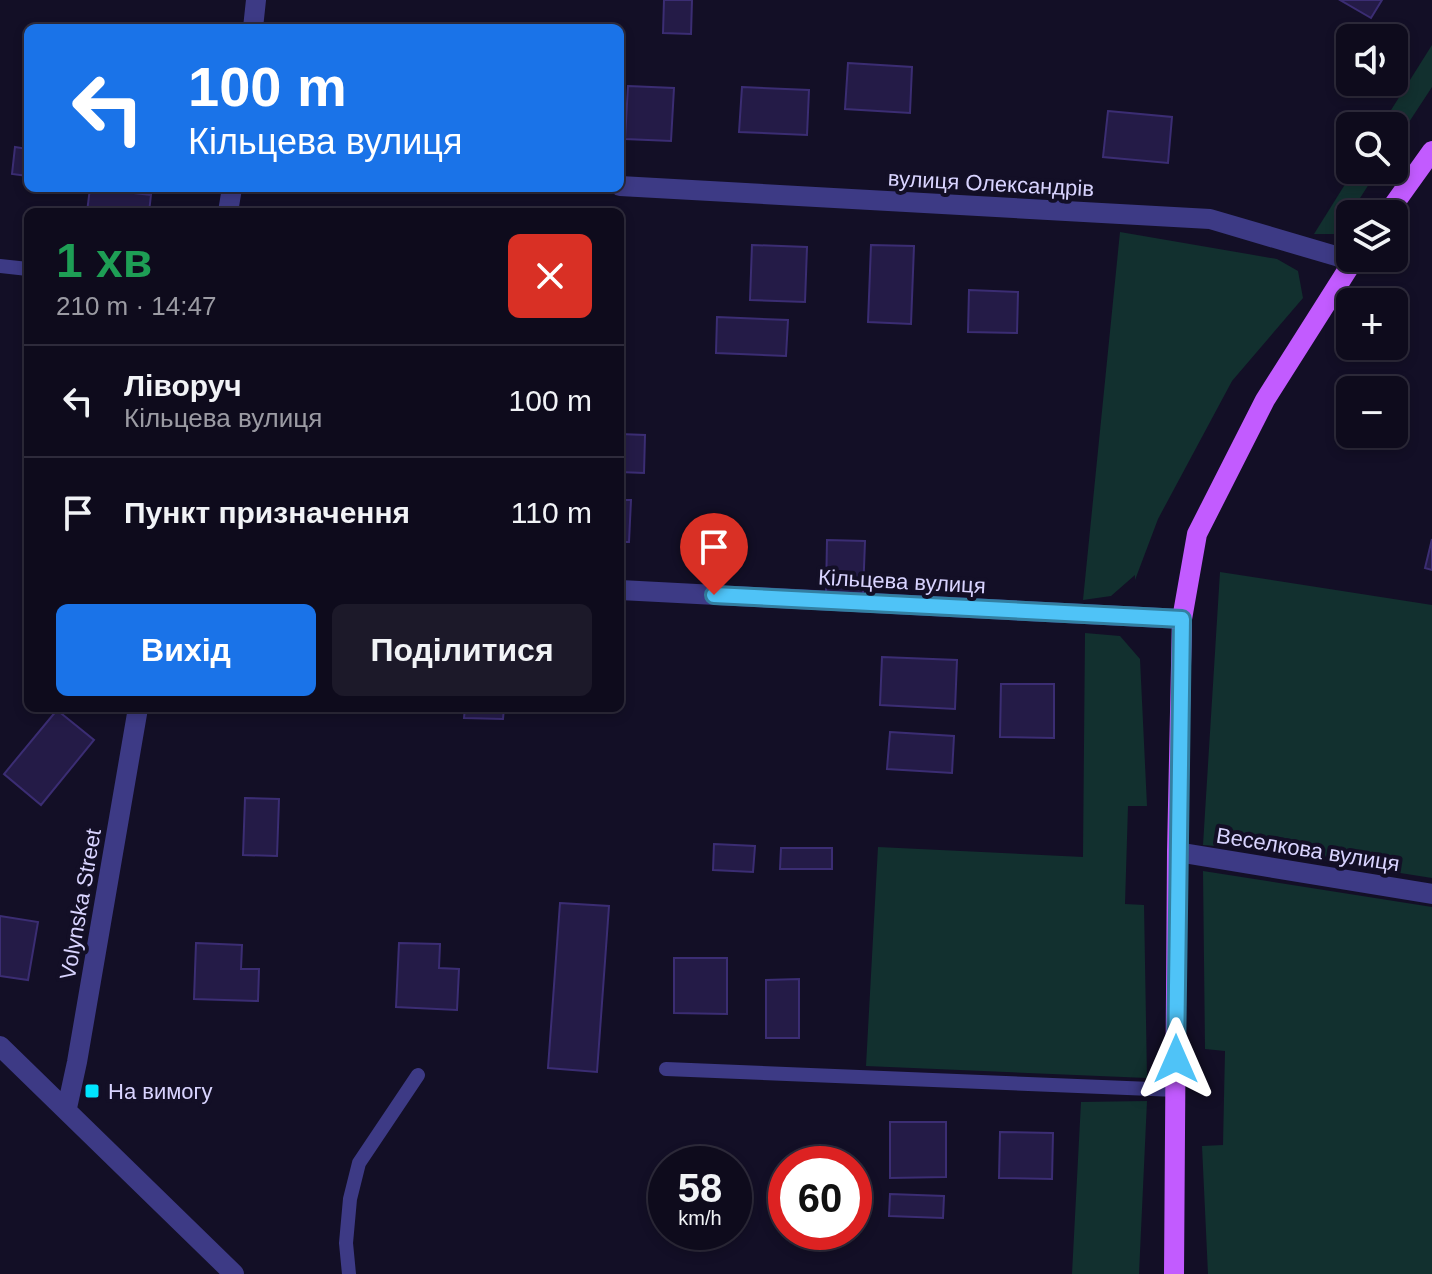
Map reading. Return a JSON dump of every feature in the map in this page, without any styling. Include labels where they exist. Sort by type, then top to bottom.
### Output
[{"type":"main road","points":[[1397,200],[1432,151]]},
{"type":"main road","points":[[1174,1274],[1182,619],[1197,534],[1265,400],[1346,272]]},
{"type":"street","points":[[253,24],[256,0]]},
{"type":"street","name":"вулиця Олександрів","points":[[624,186],[1210,219],[1336,255]]},
{"type":"street","name":"Кільцева вулиця","points":[[624,590],[1182,619]]},
{"type":"street","name":"Volynska Street","points":[[67,1108],[137,712]]},
{"type":"street","name":"Веселкова вулиця","points":[[1177,852],[1432,894]]},
{"type":"street","points":[[0,1046],[234,1274]]},
{"type":"lane","points":[[0,266],[24,269]]},
{"type":"lane","points":[[666,1069],[1176,1090]]},
{"type":"lane","points":[[349,1274],[346,1243],[350,1199],[359,1163],[418,1075]]},
{"type":"green space","points":[[1432,45],[1432,87],[1408,124],[1408,112],[1390,112],[1400,96],[1408,96],[1408,83]]},
{"type":"green space","points":[[1345,184],[1369,184],[1359,200],[1336,200],[1336,234],[1314,234]]},
{"type":"green space","points":[[1120,232],[1277,259],[1298,271],[1303,298],[1232,381],[1158,519],[1135,580],[1135,575],[1111,596],[1083,600]]},
{"type":"green space","points":[[1220,572],[1432,605],[1432,878],[1241,848],[1203,845]]},
{"type":"green space","points":[[1085,633],[1120,636],[1140,659],[1147,806],[1128,806],[1125,904],[1144,905],[1147,1078],[866,1066],[878,847],[1083,857]]},
{"type":"green space","points":[[1203,871],[1432,907],[1432,1274],[1208,1274],[1202,1146],[1223,1145],[1225,1051],[1205,1049]]},
{"type":"green space","points":[[1147,1101],[1139,1274],[1072,1274],[1081,1102]]},
{"type":"building","points":[[664,0],[692,0],[691,34],[663,33]]},
{"type":"building","points":[[1340,0],[1382,0],[1371,18]]},
{"type":"building","points":[[848,63],[912,67],[910,113],[845,109]]},
{"type":"building","points":[[628,86],[674,88],[671,141],[625,139]]},
{"type":"building","points":[[742,87],[809,90],[807,135],[739,132]]},
{"type":"building","points":[[1108,111],[1172,117],[1168,163],[1103,157]]},
{"type":"building","points":[[15,147],[24,148],[24,176],[12,174]]},
{"type":"building","points":[[90,192],[151,195],[149,208],[88,208]]},
{"type":"building","points":[[752,245],[807,247],[805,302],[750,300]]},
{"type":"building","points":[[871,245],[914,246],[911,324],[868,322]]},
{"type":"building","points":[[969,290],[1018,292],[1017,333],[968,332]]},
{"type":"building","points":[[717,317],[788,320],[786,356],[716,353]]},
{"type":"building","points":[[624,434],[645,435],[644,473],[624,472]]},
{"type":"building","points":[[624,500],[631,500],[629,542],[624,542]]},
{"type":"building","points":[[1432,539],[1432,570],[1425,568]]},
{"type":"building","points":[[827,540],[865,541],[863,594],[826,594]]},
{"type":"building","points":[[882,657],[957,660],[955,709],[880,705]]},
{"type":"building","points":[[1001,684],[1054,684],[1054,738],[1000,737]]},
{"type":"building","points":[[55,712],[59,712],[94,740],[41,805],[4,774]]},
{"type":"building","points":[[465,712],[504,712],[503,719],[464,718]]},
{"type":"building","points":[[890,732],[954,736],[952,773],[887,769]]},
{"type":"building","points":[[245,798],[279,799],[277,856],[243,855]]},
{"type":"building","points":[[714,844],[755,846],[753,872],[713,870]]},
{"type":"building","points":[[781,848],[832,848],[832,869],[780,869]]},
{"type":"building","points":[[560,903],[609,906],[597,1072],[548,1068]]},
{"type":"building","points":[[0,916],[38,922],[28,980],[0,976]]},
{"type":"building","points":[[196,943],[242,945],[241,969],[259,969],[258,1001],[194,999]]},
{"type":"building","points":[[399,943],[440,944],[439,968],[459,969],[457,1010],[396,1007]]},
{"type":"building","points":[[674,958],[727,958],[727,1014],[674,1013]]},
{"type":"building","points":[[799,979],[799,1038],[766,1038],[766,980]]},
{"type":"building","points":[[890,1122],[946,1122],[946,1177],[890,1178]]},
{"type":"building","points":[[1000,1132],[1053,1133],[1052,1179],[999,1178]]},
{"type":"building","points":[[890,1194],[944,1196],[943,1218],[889,1216]]},
{"type":"place","name":"На вимогу","points":[[92,1091]]},
{"type":"route","points":[[714,595],[1182,619],[1176,1059]]}]
